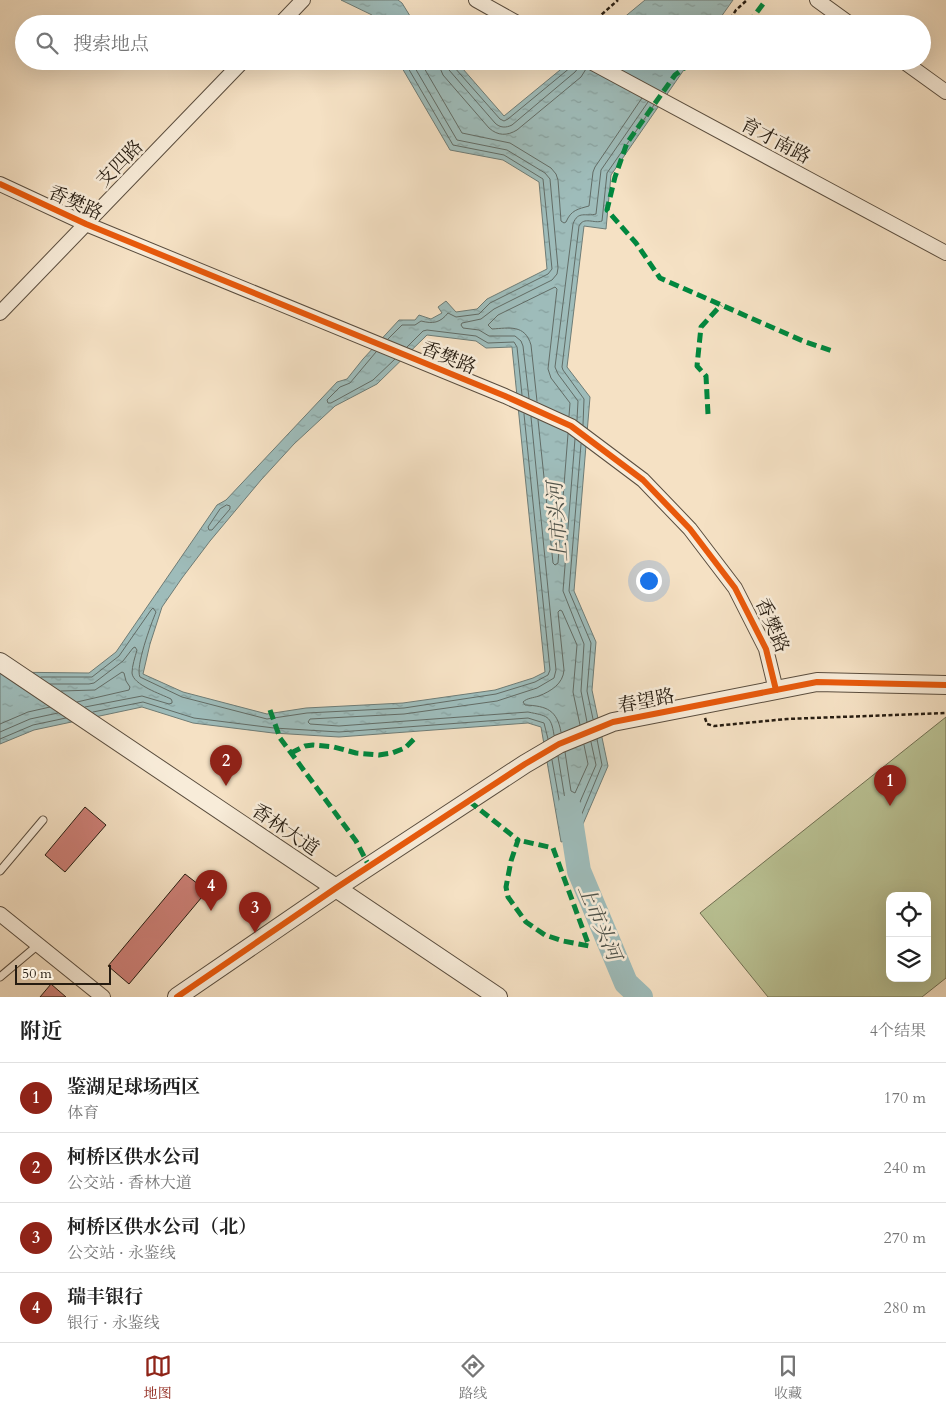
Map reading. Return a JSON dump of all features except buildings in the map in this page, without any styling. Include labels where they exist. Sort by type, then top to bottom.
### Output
[{"type":"street","points":[[289,15],[303,0]]},
{"type":"street","points":[[476,0],[503,15]]},
{"type":"street","points":[[817,0],[838,15]]},
{"type":"street","name":"支四路","points":[[0,313],[234,70]]},
{"type":"street","name":"育才南路","points":[[606,70],[946,253]]},
{"type":"street","points":[[915,70],[946,92]]},
{"type":"street","name":"香樊路","points":[[0,184],[86,224],[505,396],[571,426],[643,480],[690,528],[736,588],[766,649],[776,690]]},
{"type":"street","name":"香林大道","points":[[0,662],[498,997]]},
{"type":"street","name":"春望路","points":[[177,997],[336,888],[525,764],[559,744],[612,722],[817,682],[946,685]]},
{"type":"street","points":[[0,914],[103,997]]},
{"type":"lane","points":[[0,871],[43,820]]},
{"type":"lane","points":[[0,977],[38,945]]},
{"type":"path","points":[[601,15],[618,0]]},
{"type":"path","points":[[733,15],[747,0]]},
{"type":"path","points":[[700,705],[708,724],[714,726],[787,719],[945,713]]},
{"type":"green space","points":[[946,717],[946,978],[922,997],[768,997],[700,913]]},
{"type":"water","points":[[341,0],[398,0],[409,15],[372,15]]},
{"type":"water","points":[[645,0],[733,0],[722,15],[627,15]]},
{"type":"water","points":[[403,70],[464,70],[504,116],[560,70],[684,70],[611,175],[606,229],[584,226],[567,367],[590,397],[574,591],[596,642],[592,690],[608,766],[577,838],[561,842],[541,727],[528,723],[339,737],[273,733],[193,723],[142,707],[34,730],[0,744],[0,672],[89,673],[116,652],[217,505],[226,500],[337,382],[347,379],[399,320],[415,320],[419,315],[431,319],[442,313],[438,307],[446,301],[456,312],[477,309],[487,299],[547,269],[539,182],[503,160],[450,150]],"holes":[[[427,335],[476,341],[486,348],[512,347],[545,672],[533,678],[495,690],[403,703],[306,708],[267,714],[183,692],[143,674],[162,607],[210,541],[294,444],[335,406],[377,384]]]},
{"type":"waterway","name":"上市头河","points":[[569,807],[579,871],[626,983],[641,997]]},
{"type":"marked path","points":[[755,15],[766,0]]},
{"type":"marked path","points":[[682,70],[675,75],[627,143],[615,177],[607,210],[636,243],[660,278],[803,341],[835,352]]},
{"type":"marked path","points":[[708,414],[706,376],[697,366],[701,327],[721,305]]},
{"type":"marked path","points":[[270,710],[280,738],[356,841],[369,866]]},
{"type":"marked path","points":[[291,753],[305,746],[313,745],[379,755],[405,748],[415,738]]},
{"type":"marked path","points":[[469,801],[518,840],[511,861],[506,887],[508,897],[526,922],[545,935],[589,946],[553,848],[518,840]]},
{"type":"cycle path","points":[[0,184],[86,224],[505,396],[571,426],[643,480],[690,529],[735,588],[766,649],[776,690]]},
{"type":"cycle path","points":[[177,997],[336,888],[525,764],[559,744],[613,722],[817,682],[946,685]]},
{"type":"place","name":"柯桥区供水公司","points":[[226,786]]},
{"type":"place","name":"鉴湖足球场西区","points":[[890,806]]},
{"type":"place","name":"瑞丰银行","points":[[211,911]]},
{"type":"place","name":"柯桥区供水公司（北）","points":[[255,933]]}]
